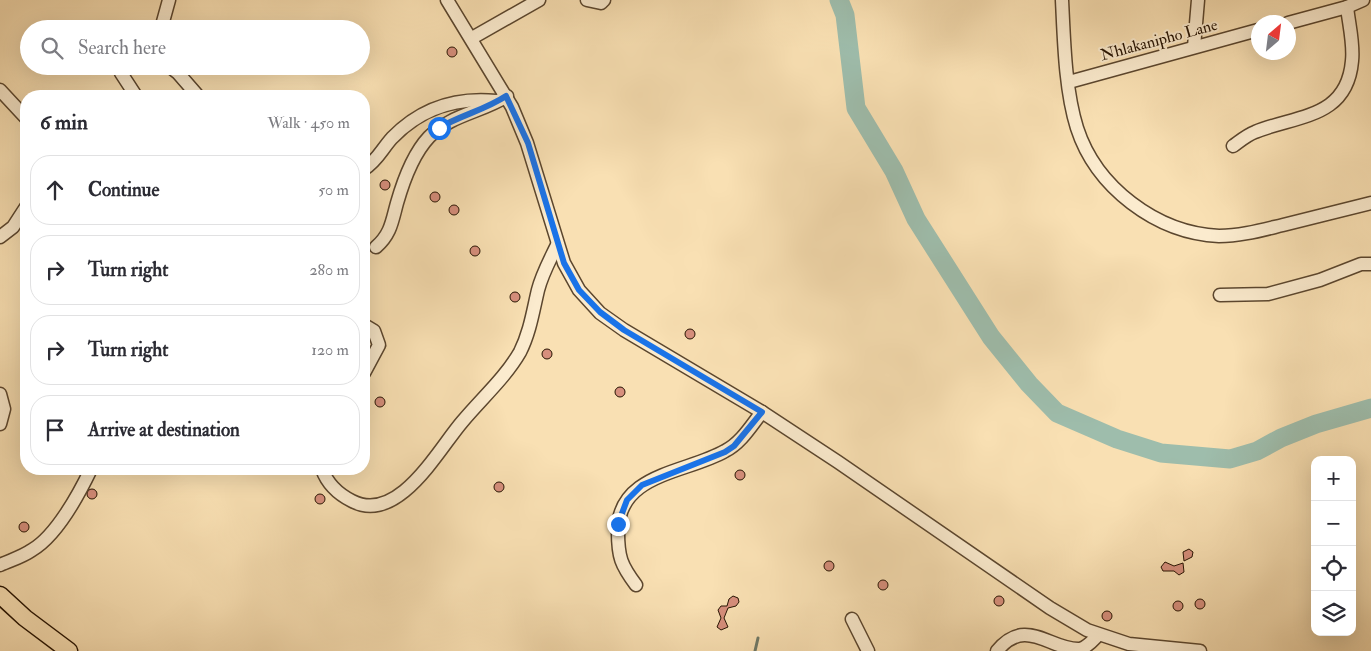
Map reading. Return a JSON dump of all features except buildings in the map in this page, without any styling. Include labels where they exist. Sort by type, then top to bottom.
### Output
[{"type":"main road","points":[[0,595],[25,618],[69,651]]},
{"type":"street","points":[[164,20],[169,8],[169,0]]},
{"type":"street","points":[[447,0],[472,38],[528,143],[557,245],[567,270],[579,290],[600,312],[624,330],[762,412],[1050,608],[1098,635],[1130,644],[1200,651]]},
{"type":"street","points":[[472,38],[539,0]]},
{"type":"street","points":[[587,0],[601,3],[604,0]]},
{"type":"street","points":[[1062,0],[1069,82],[1076,126],[1093,163],[1113,187],[1133,204],[1160,220],[1203,234],[1237,235],[1371,203]]},
{"type":"street","points":[[1194,47],[1198,0]]},
{"type":"street","points":[[1296,20],[1347,8],[1363,0]]},
{"type":"street","points":[[1233,146],[1253,133],[1317,113],[1336,100],[1347,83],[1352,61],[1347,8]]},
{"type":"street","name":"Nhlakanipho Lane","points":[[1069,82],[1251,32]]},
{"type":"street","points":[[121,75],[132,90]]},
{"type":"street","points":[[180,75],[193,90]]},
{"type":"street","points":[[0,90],[20,112]]},
{"type":"street","points":[[370,164],[377,159],[396,134],[437,107],[464,100],[503,99]]},
{"type":"street","points":[[376,247],[390,232],[397,202],[418,152],[424,143],[439,128],[451,121],[503,99]]},
{"type":"street","points":[[0,237],[13,227],[20,216]]},
{"type":"street","points":[[326,475],[334,488],[349,500],[370,507],[380,506],[426,470],[452,434],[509,369],[520,352],[531,325],[542,278],[557,245]]},
{"type":"street","points":[[1220,295],[1268,294],[1320,280],[1361,264],[1371,264]]},
{"type":"street","points":[[370,329],[374,331],[379,345],[370,362]]},
{"type":"street","points":[[0,394],[4,409],[0,424]]},
{"type":"street","points":[[636,585],[622,565],[618,550],[618,524],[627,500],[642,485],[661,475],[709,459],[734,446],[762,412]]},
{"type":"street","points":[[0,565],[33,550],[44,542],[66,511],[87,475]]},
{"type":"street","points":[[852,619],[868,651]]},
{"type":"street","points":[[997,651],[1006,642],[1022,636],[1031,637],[1071,650],[1079,650],[1090,644],[1098,635]]},
{"type":"waterway","points":[[839,0],[845,15],[856,108],[894,171],[916,219],[991,337],[1029,384],[1057,413],[1117,439],[1161,453],[1230,459],[1257,451],[1281,438],[1316,424],[1371,408]]},
{"type":"waterway","points":[[755,651],[758,638]]},
{"type":"route","points":[[439,128],[461,116],[493,105],[506,96],[528,143],[557,245],[570,276],[579,290],[600,312],[624,330],[762,412],[734,446],[725,452],[684,469],[661,475],[632,492],[622,508],[618,524]]}]
